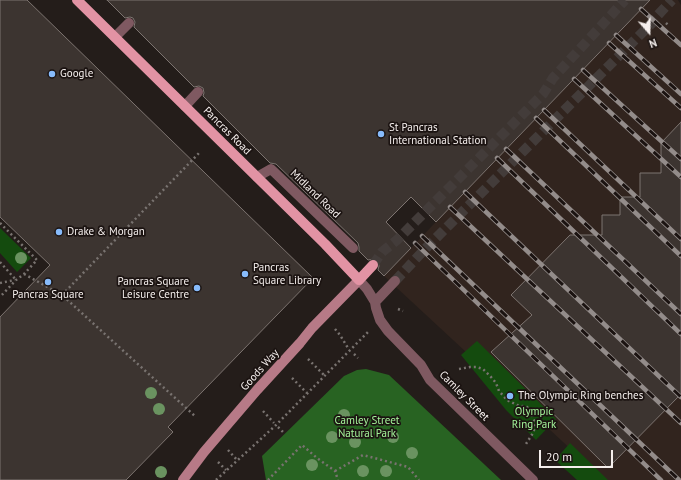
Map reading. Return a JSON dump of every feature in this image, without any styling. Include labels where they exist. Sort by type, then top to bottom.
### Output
[{"type":"main road","name":"Pancras Road","points":[[77,0],[325,244],[359,280]]},
{"type":"main road","points":[[359,280],[373,265]]},
{"type":"street","points":[[115,37],[129,22]]},
{"type":"street","points":[[185,106],[198,92]]},
{"type":"street","name":"Midland Road","points":[[257,177],[272,169],[353,248]]},
{"type":"street","name":"Pancras Road","points":[[359,280],[368,289],[375,302]]},
{"type":"street","name":"Goods Way","points":[[183,480],[204,452],[257,390],[312,328],[359,280]]},
{"type":"street","points":[[375,302],[395,281]]},
{"type":"street","name":"Camley Street","points":[[375,302],[380,320],[421,365],[430,380],[533,480]]},
{"type":"path","points":[[666,23],[669,26]]},
{"type":"path","points":[[62,295],[200,152]]},
{"type":"path","points":[[0,223],[37,260],[0,298]]},
{"type":"path","points":[[0,262],[16,280]]},
{"type":"path","points":[[24,274],[62,295],[196,417]]},
{"type":"path","points":[[0,283],[16,280]]},
{"type":"path","points":[[398,309],[403,310]]},
{"type":"path","points":[[216,480],[276,424],[380,320]]},
{"type":"path","points":[[333,327],[348,348]]},
{"type":"path","points":[[354,354],[358,358]]},
{"type":"path","points":[[311,362],[325,376]]},
{"type":"path","points":[[459,369],[470,367],[483,369],[496,383],[499,391],[507,400],[529,409],[535,422],[535,427],[526,444]]},
{"type":"path","points":[[294,380],[307,393]]},
{"type":"path","points":[[263,411],[274,423]]},
{"type":"path","points":[[278,427],[283,432]]},
{"type":"path","points":[[268,480],[302,445],[335,471],[338,480]]},
{"type":"path","points":[[335,471],[363,455],[408,467],[419,480]]},
{"type":"path","points":[[222,467],[226,470]]},
{"type":"shaded area","points":[[649,0],[678,0],[681,5],[681,480],[604,480],[384,276]]},
{"type":"green space","points":[[0,228],[31,258],[17,272],[0,253]]},
{"type":"green space","name":"Olympic Ring Park","points":[[477,341],[556,419],[536,440],[506,410],[461,355]]},
{"type":"green space","name":"Camley Street Natural Park","points":[[366,369],[389,375],[501,480],[266,480],[262,456],[344,376],[357,370]]},
{"type":"green space","points":[[570,443],[608,480],[577,480],[555,460]]},
{"type":"building","points":[[0,0],[27,0],[313,278],[168,427],[173,432],[126,480],[0,480],[0,317],[50,265],[0,217]]},
{"type":"building","name":"St Pancras International Station","points":[[107,0],[650,0],[436,222],[411,197],[386,222],[411,248],[384,276],[378,270],[378,261],[374,259],[368,260],[359,251],[358,243],[276,164],[270,163],[203,96],[203,88],[199,86],[194,87],[134,27],[135,22],[133,18],[125,18]]},
{"type":"building","points":[[681,122],[681,394],[608,468],[491,352],[532,315],[511,295],[570,235],[602,235],[602,215],[620,215],[620,197],[640,197],[640,173],[661,173],[661,143]]},
{"type":"tunnel","points":[[373,265],[382,252],[397,240],[543,94],[553,78],[625,0]]},
{"type":"tunnel","points":[[395,281],[426,248],[658,17],[658,15],[672,0]]},
{"type":"railway","points":[[641,9],[681,45]]},
{"type":"railway","points":[[616,35],[681,94]]},
{"type":"railway","points":[[609,43],[681,108]]},
{"type":"railway","points":[[583,70],[681,159]]},
{"type":"railway","points":[[574,79],[681,177]]},
{"type":"railway","points":[[544,110],[681,239]]},
{"type":"railway","points":[[536,118],[681,256]]},
{"type":"railway","points":[[506,149],[681,314]]},
{"type":"railway","points":[[497,158],[681,334]]},
{"type":"railway","points":[[465,192],[681,397]]},
{"type":"railway","points":[[450,207],[681,423]]},
{"type":"railway","points":[[422,236],[679,480]]},
{"type":"railway","points":[[415,243],[661,480]]},
{"type":"place","name":"Google","points":[[52,74]]},
{"type":"place","name":"St Pancras International Station","points":[[381,134]]},
{"type":"place","name":"Drake & Morgan","points":[[59,232]]},
{"type":"place","name":"Pancras Square Library","points":[[245,274]]},
{"type":"place","name":"Pancras Square","points":[[48,282]]},
{"type":"place","name":"Pancras Square Leisure Centre","points":[[197,288]]},
{"type":"place","name":"The Olympic Ring benches","points":[[510,396]]}]
